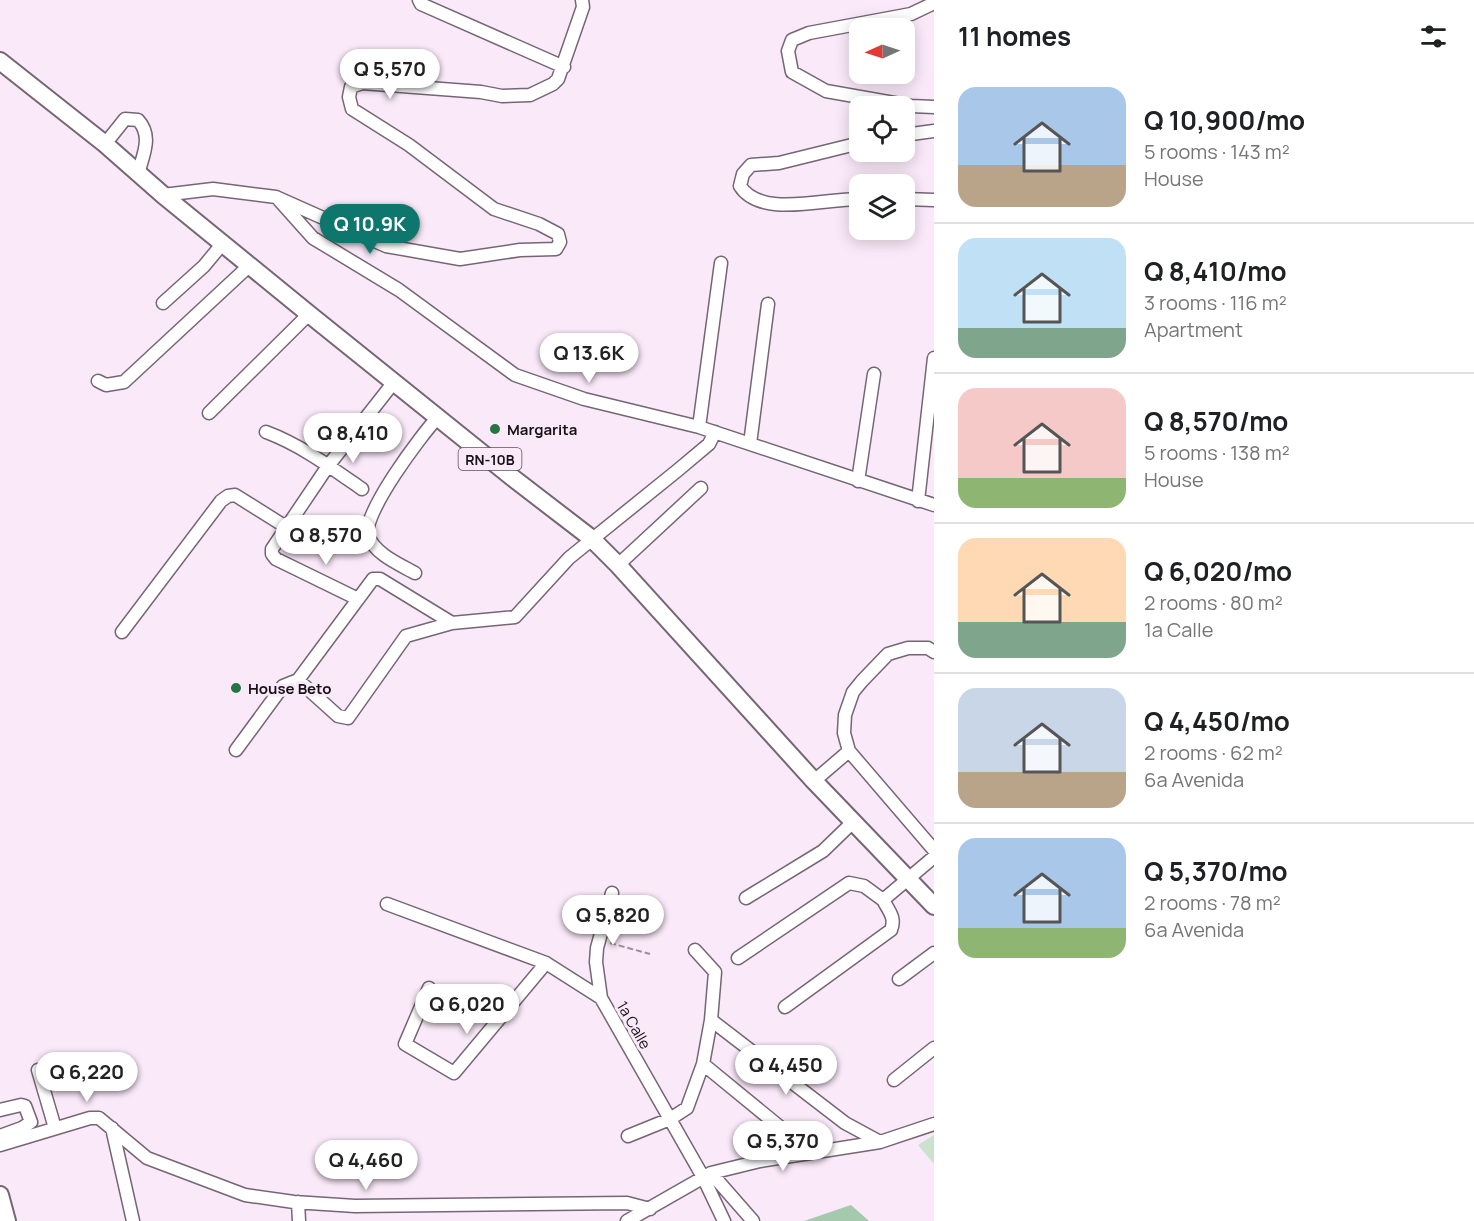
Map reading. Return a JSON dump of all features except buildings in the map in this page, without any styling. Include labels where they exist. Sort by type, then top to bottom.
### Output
[{"type":"main road","name":"RN-10B","points":[[0,60],[309,314],[591,538],[814,781],[934,906]]},
{"type":"main road","points":[[0,1195],[7,1221]]},
{"type":"street","points":[[419,0],[421,4],[564,67]]},
{"type":"street","points":[[163,195],[213,189],[276,197],[387,246],[460,260],[520,250],[556,249],[560,242],[558,234],[539,224],[494,209],[409,146],[352,110],[349,97],[351,87],[362,82],[481,92],[502,96],[530,95],[553,84],[558,79],[583,7],[582,0]]},
{"type":"street","points":[[934,3],[910,14],[809,33],[792,40],[788,51],[792,72],[826,92],[910,106],[934,107]]},
{"type":"street","points":[[105,144],[125,119],[138,120],[144,127],[147,137],[138,174]]},
{"type":"street","points":[[915,134],[934,131]]},
{"type":"street","points":[[849,146],[779,163],[751,165],[743,174],[740,186],[750,198],[762,203],[800,204],[849,198]]},
{"type":"street","points":[[276,197],[313,238],[399,290],[515,375],[584,399],[716,432],[934,505]]},
{"type":"street","points":[[915,199],[934,200]]},
{"type":"street","points":[[163,303],[204,266],[222,243]]},
{"type":"street","points":[[699,427],[721,263]]},
{"type":"street","points":[[98,381],[106,385],[124,382],[250,265]]},
{"type":"street","points":[[750,444],[768,304]]},
{"type":"street","points":[[209,413],[309,314]]},
{"type":"street","points":[[918,501],[934,358]]},
{"type":"street","points":[[858,481],[874,374]]},
{"type":"street","points":[[358,599],[276,559],[272,554],[272,549],[328,466],[394,382]]},
{"type":"street","points":[[415,573],[376,549],[368,535],[368,522],[410,452],[425,430],[438,417]]},
{"type":"street","points":[[267,432],[280,437],[362,489]]},
{"type":"street","points":[[298,680],[338,716],[348,718],[406,636],[452,623],[515,617],[568,558],[709,444],[716,432]]},
{"type":"street","points":[[618,565],[701,488]]},
{"type":"street","points":[[122,632],[221,501],[228,496],[235,495],[286,527]]},
{"type":"street","points":[[236,750],[283,686],[298,680],[373,579],[380,579],[452,623]]},
{"type":"street","points":[[934,651],[928,648],[909,648],[888,654],[853,692],[844,715],[844,733],[849,751],[934,850]]},
{"type":"street","points":[[814,781],[849,751]]},
{"type":"street","points":[[746,898],[823,851],[853,822]]},
{"type":"street","points":[[883,900],[934,857]]},
{"type":"street","points":[[738,958],[849,883],[864,886],[883,900],[893,917],[894,924],[891,930],[785,1007]]},
{"type":"street","points":[[601,998],[596,962],[599,940],[612,893]]},
{"type":"street","name":"1a Calle","points":[[387,904],[546,963],[601,998],[670,1119],[707,1175]]},
{"type":"street","points":[[628,1136],[670,1119],[687,1108],[704,1064],[715,972],[695,950]]},
{"type":"street","points":[[899,979],[934,953]]},
{"type":"street","points":[[429,988],[405,1044],[454,1072],[546,963]]},
{"type":"street","points":[[711,1020],[845,1123],[880,1142]]},
{"type":"street","points":[[894,1080],[934,1048]]},
{"type":"street","points":[[704,1064],[797,1141],[808,1153]]},
{"type":"street","points":[[38,1070],[56,1128]]},
{"type":"street","points":[[0,1110],[25,1106],[31,1122],[0,1136]]},
{"type":"street","points":[[0,1145],[90,1118],[99,1118],[147,1158],[244,1195],[355,1206],[627,1203],[650,1209]]},
{"type":"street","points":[[627,1221],[707,1175],[760,1161],[880,1142],[934,1124]]},
{"type":"street","points":[[112,1128],[133,1221]]},
{"type":"street","points":[[707,1175],[724,1221]]},
{"type":"street","points":[[707,1175],[753,1221]]},
{"type":"street","points":[[298,1202],[299,1221]]},
{"type":"path","points":[[599,940],[651,954]]},
{"type":"shaded area","points":[[934,1135],[934,1164],[918,1145]]},
{"type":"shaded area","points":[[851,1205],[869,1221],[804,1221]]},
{"type":"place","name":"Margarita","points":[[495,429]]},
{"type":"place","name":"House Beto","points":[[236,688]]}]
